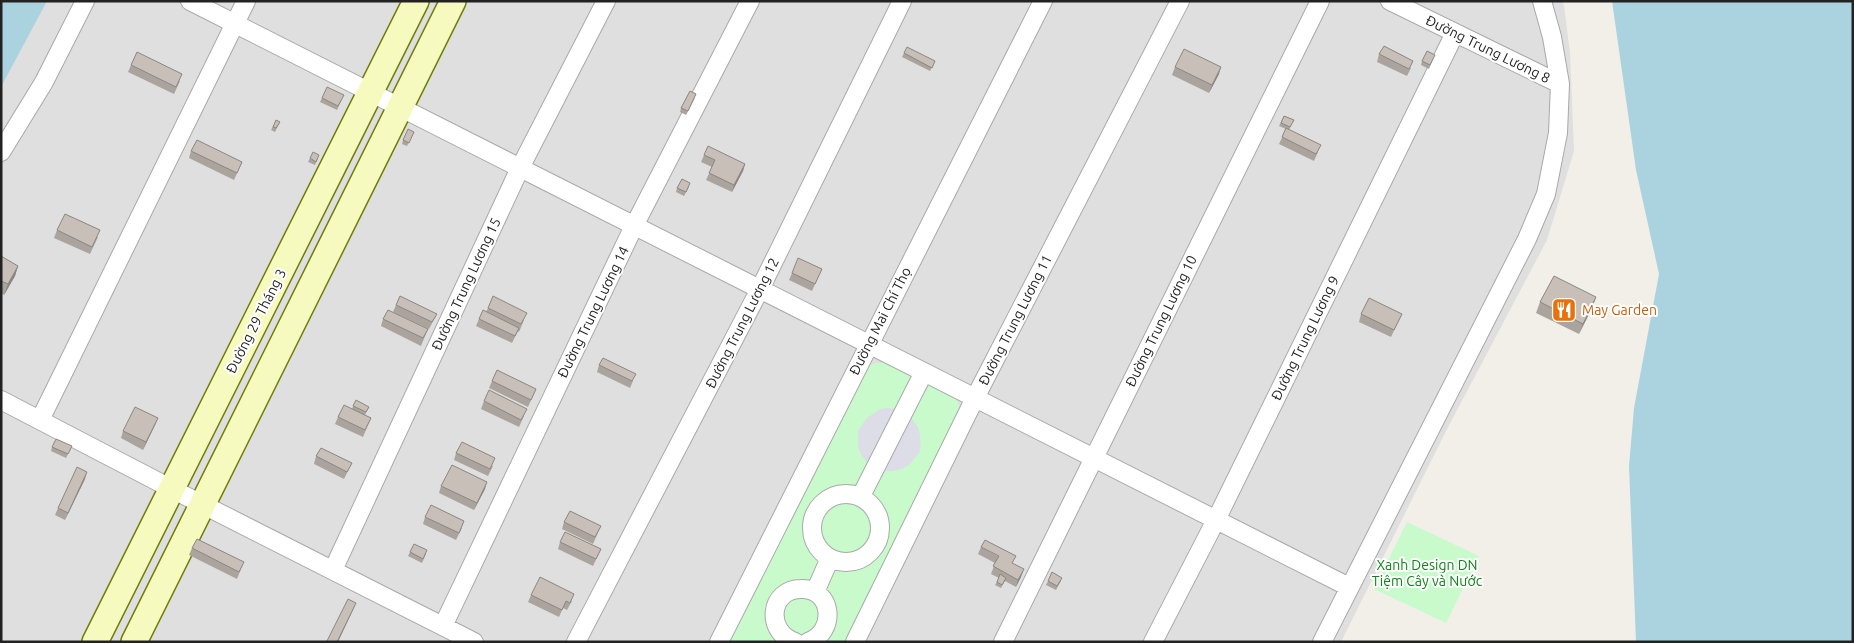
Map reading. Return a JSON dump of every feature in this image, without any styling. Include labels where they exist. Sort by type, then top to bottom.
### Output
[{"type":"street","points":[[1,152],[44,82],[85,1]]},
{"type":"street","points":[[190,1],[1349,587]]},
{"type":"street","points":[[40,420],[246,1]]},
{"type":"street","name":"Đường 29 Tháng 3","points":[[95,642],[416,1]]},
{"type":"street","points":[[134,642],[453,1]]},
{"type":"street","name":"Đường Trung Lương 15","points":[[333,570],[520,168],[606,1]]},
{"type":"street","name":"Đường Trung Lương 14","points":[[443,626],[634,226],[750,1]]},
{"type":"street","name":"Đường Trung Lương 12","points":[[576,642],[760,289],[902,1]]},
{"type":"street","name":"Đường Mai Chí Thọ","points":[[719,642],[1043,1]]},
{"type":"street","name":"Đường Trung Lương 11","points":[[855,642],[975,398],[1180,1]]},
{"type":"street","name":"Đường Trung Lương 10","points":[[1003,642],[1320,1]]},
{"type":"street","name":"Đường Trung Lương 8","points":[[1390,1],[1560,84]]},
{"type":"street","points":[[1322,642],[1526,239],[1546,194],[1558,133],[1560,84],[1552,37],[1542,1]]},
{"type":"street","name":"Đường Trung Lương 9","points":[[1153,642],[1216,520],[1455,33]]},
{"type":"street","points":[[861,496],[924,372]]},
{"type":"street","points":[[1,400],[474,642]]},
{"type":"street","points":[[843,493],[861,496],[870,502],[880,519],[879,539],[874,547],[859,560],[839,562],[830,558],[822,552],[812,536],[813,516],[824,500],[833,496],[843,493]]},
{"type":"street","points":[[815,592],[830,558]]},
{"type":"street","points":[[790,641],[780,632],[775,622],[776,605],[783,596],[793,590],[804,589],[815,592],[826,604],[828,621],[820,635],[808,642]]},
{"type":"shaded area","points":[[1,1],[1562,1],[1570,53],[1574,151],[1547,240],[1446,431],[1341,642],[1,642]]},
{"type":"shaded area","points":[[880,409],[896,409],[868,464],[858,447],[858,431],[867,418]]},
{"type":"shaded area","points":[[910,416],[919,429],[921,445],[919,453],[909,465],[902,469],[883,471]]},
{"type":"green space","points":[[876,363],[886,363],[952,396],[961,408],[849,642],[729,642],[864,373],[868,366]]},
{"type":"green space","name":"Xanh Design DN Tiệm Cây và Nước","points":[[1407,522],[1479,556],[1446,623],[1374,589]]},
{"type":"water","points":[[1,1],[47,1],[1,87]]},
{"type":"water","points":[[1612,1],[1853,1],[1853,642],[1636,642],[1629,466],[1634,408],[1659,274],[1636,170]]},
{"type":"building","points":[[1384,46],[1413,61],[1409,69],[1379,54]]},
{"type":"building","points":[[907,47],[935,61],[932,68],[904,53]]},
{"type":"building","points":[[1184,49],[1221,67],[1212,85],[1175,67]]},
{"type":"building","points":[[1427,51],[1435,55],[1430,65],[1422,61]]},
{"type":"building","points":[[137,52],[182,74],[176,87],[131,65]]},
{"type":"building","points":[[327,87],[344,95],[338,106],[322,98]]},
{"type":"building","points":[[690,91],[696,94],[688,111],[681,108]]},
{"type":"building","points":[[1284,116],[1294,120],[1290,127],[1281,123]]},
{"type":"building","points":[[276,120],[280,122],[276,128],[273,127]]},
{"type":"building","points":[[1286,128],[1321,145],[1316,154],[1282,137]]},
{"type":"building","points":[[408,129],[414,132],[409,143],[403,140]]},
{"type":"building","points":[[197,140],[242,162],[237,173],[191,151]]},
{"type":"building","points":[[708,146],[745,164],[734,185],[709,173],[715,160],[704,155]]},
{"type":"building","points":[[313,152],[319,155],[316,162],[310,158]]},
{"type":"building","points":[[682,179],[690,183],[686,192],[677,188]]},
{"type":"building","points":[[65,214],[100,230],[92,247],[57,230]]},
{"type":"building","points":[[1,256],[18,266],[8,284],[1,281]]},
{"type":"building","points":[[798,258],[822,269],[815,284],[792,273]]},
{"type":"building","name":"May Garden","points":[[1554,276],[1596,297],[1583,324],[1540,302]]},
{"type":"building","points":[[400,296],[437,314],[432,322],[396,305]]},
{"type":"building","points":[[493,296],[527,313],[521,324],[488,308]]},
{"type":"building","points":[[1369,298],[1402,314],[1394,330],[1361,314]]},
{"type":"building","points":[[388,310],[428,329],[423,338],[383,319]]},
{"type":"building","points":[[483,310],[519,328],[515,336],[479,319]]},
{"type":"building","points":[[603,358],[636,374],[632,381],[599,365]]},
{"type":"building","points":[[497,370],[536,389],[531,400],[492,381]]},
{"type":"building","points":[[489,390],[527,409],[521,420],[484,401]]},
{"type":"building","points":[[356,400],[369,407],[366,412],[353,406]]},
{"type":"building","points":[[344,405],[371,418],[365,430],[338,417]]},
{"type":"building","points":[[135,407],[158,418],[146,442],[123,431]]},
{"type":"building","points":[[56,439],[72,446],[68,454],[52,447]]},
{"type":"building","points":[[462,442],[495,458],[490,469],[456,453]]},
{"type":"building","points":[[321,448],[352,463],[347,472],[316,456]]},
{"type":"building","points":[[452,465],[487,482],[477,503],[441,486]]},
{"type":"building","points":[[77,467],[87,472],[68,513],[58,508]]},
{"type":"building","points":[[431,505],[464,521],[459,533],[425,517]]},
{"type":"building","points":[[570,511],[601,526],[595,537],[564,522]]},
{"type":"building","points":[[565,532],[601,549],[596,559],[560,542]]},
{"type":"building","points":[[197,539],[244,562],[239,572],[192,548]]},
{"type":"building","points":[[985,540],[1016,556],[1012,563],[1024,569],[1018,580],[993,566],[999,556],[981,547]]},
{"type":"building","points":[[414,544],[427,550],[423,559],[410,552]]},
{"type":"building","points":[[1052,572],[1062,578],[1057,586],[1048,581]]},
{"type":"building","points":[[1000,574],[1006,578],[1002,585],[997,582]]},
{"type":"building","points":[[540,577],[574,594],[570,603],[566,601],[562,610],[531,595]]},
{"type":"building","points":[[348,599],[356,603],[337,642],[328,642],[327,641]]},
{"type":"place","name":"May Garden","points":[[1564,310]]}]
